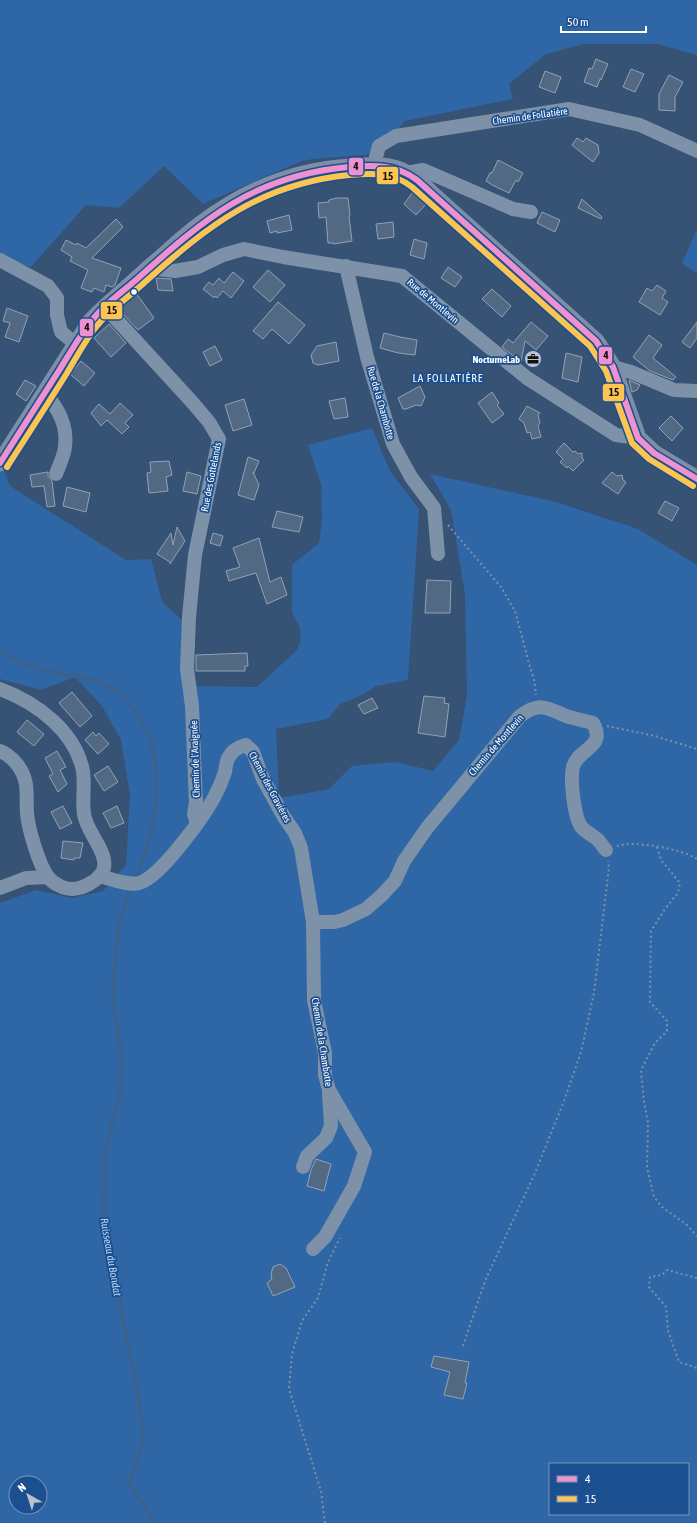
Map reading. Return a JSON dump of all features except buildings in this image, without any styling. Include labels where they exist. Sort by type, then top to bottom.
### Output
[{"type":"main road","points":[[0,462],[90,322],[173,246],[201,223],[238,200],[268,185],[303,173],[336,168],[374,165],[392,168],[407,173],[443,203],[596,341],[613,367],[638,438],[654,453],[697,479]]},
{"type":"street","name":"Chemin de Follatière","points":[[374,165],[379,146],[396,136],[569,109],[640,125],[697,151]]},
{"type":"street","points":[[407,173],[423,170],[513,209],[530,212]]},
{"type":"street","name":"Rue de Montlevin","points":[[150,268],[175,271],[198,267],[223,255],[244,249],[283,257],[402,276],[527,378],[616,435],[638,438]]},
{"type":"street","points":[[0,260],[48,286],[56,298],[57,314],[61,332],[76,344]]},
{"type":"street","name":"Rue de la Chambotte","points":[[346,266],[367,356],[393,444],[411,477],[434,508],[438,554]]},
{"type":"street","name":"Rue des Gottelands","points":[[105,307],[192,402],[209,422],[219,439],[195,555],[189,617]]},
{"type":"street","points":[[613,367],[630,372],[674,390],[697,391]]},
{"type":"street","points":[[46,392],[58,409],[64,428],[65,448],[56,474]]},
{"type":"street","name":"Chemin de l'Araignée","points":[[189,617],[187,668],[192,706],[196,803],[194,814],[197,824]]},
{"type":"street","points":[[0,689],[11,693],[39,710],[60,727],[71,741],[79,756],[83,773],[84,814],[88,828],[101,847],[104,860],[102,871],[96,880],[84,887],[71,889],[60,886],[48,877],[40,861],[27,816],[25,780],[19,766],[8,755],[0,751]]},
{"type":"street","points":[[538,708],[548,708],[593,723],[598,735],[594,744],[582,754],[573,767],[574,811],[580,826],[598,840],[606,850]]},
{"type":"street","name":"Chemin de Montlevin","points":[[313,922],[334,922],[342,920],[366,909],[382,895],[395,881],[404,861],[427,828],[462,785],[520,716],[529,709],[538,708]]},
{"type":"street","name":"Chemin des Gravières","points":[[197,824],[214,798],[225,772],[228,757],[238,747],[246,745],[253,752],[263,779],[284,817],[296,833],[301,848],[313,922]]},
{"type":"street","points":[[99,876],[122,882],[138,884],[153,876],[197,824]]},
{"type":"street","points":[[0,888],[26,878],[48,877]]},
{"type":"street","name":"Chemin de la Chambotte","points":[[313,922],[314,1000],[322,1035],[325,1075],[329,1090],[365,1152],[354,1186],[325,1236],[313,1249]]},
{"type":"street","points":[[303,1167],[307,1156],[326,1138],[331,1126],[329,1090]]},
{"type":"path","points":[[448,524],[501,587],[515,611],[534,679],[538,708]]},
{"type":"path","points":[[593,723],[632,730],[697,749]]},
{"type":"path","points":[[463,1346],[485,1281],[535,1173],[564,1101],[581,1052],[600,957],[609,868],[606,850],[620,845],[657,847],[690,854],[697,859]]},
{"type":"path","points":[[657,847],[661,860],[680,883],[678,893],[665,909],[651,931],[650,1002],[667,1021],[667,1032],[655,1043],[641,1070],[644,1102],[648,1123],[647,1168],[654,1197],[662,1207],[687,1225],[697,1236]]},
{"type":"path","points":[[325,1523],[321,1491],[289,1389],[292,1354],[302,1321],[318,1298],[328,1262],[342,1234]]},
{"type":"path","points":[[697,1278],[667,1270],[662,1275],[650,1277],[649,1287],[666,1307],[668,1331],[679,1362],[697,1368]]},
{"type":"shaded area","points":[[0,0],[697,0],[697,55],[657,44],[584,44],[546,54],[509,84],[513,99],[405,121],[375,154],[302,161],[203,204],[164,166],[119,208],[86,205],[31,267],[0,257]]},
{"type":"shaded area","points":[[697,229],[697,274],[682,263]]},
{"type":"shaded area","points":[[372,428],[390,471],[419,509],[408,680],[376,686],[364,694],[340,704],[328,719],[276,729],[279,798],[329,789],[352,766],[396,762],[433,771],[459,740],[467,695],[465,594],[451,510],[430,474],[556,502],[638,529],[697,565],[697,1523],[0,1523],[0,903],[36,890],[72,898],[103,891],[126,865],[130,796],[121,740],[102,706],[75,677],[41,690],[0,679],[0,460],[10,486],[126,560],[151,559],[162,602],[182,620],[181,657],[190,686],[257,687],[297,650],[301,639],[299,626],[292,613],[292,565],[319,543],[322,519],[321,484],[308,445]]},
{"type":"waterway","name":"Ruisseau du Bondat","points":[[0,651],[15,660],[32,666],[66,675],[90,679],[111,687],[124,697],[143,723],[151,744],[156,766],[157,788],[151,832],[137,875]]},
{"type":"waterway","name":"Ruisseau du Bondat","points":[[130,889],[119,925],[115,962],[113,1002],[122,1057],[120,1093],[105,1157],[104,1216],[127,1342],[134,1371],[144,1437],[129,1483],[152,1518],[153,1523]]},
{"type":"transit line","name":"4","points":[[0,463],[86,328],[100,311],[184,238],[232,204],[257,191],[284,180],[314,172],[348,167],[375,166],[393,168],[417,180],[596,341],[613,367],[638,438],[654,453],[697,479]]},
{"type":"transit line","name":"15","points":[[7,467],[96,327],[113,309],[191,242],[238,210],[262,198],[317,180],[349,175],[374,174],[390,176],[405,182],[412,187],[590,346],[606,371],[632,443],[649,459],[693,486]]},
{"type":"place","name":"NocturneLab","points":[[533,359]]},
{"type":"district","name":"LA FOLLATIÈRE","points":[[448,378]]}]
